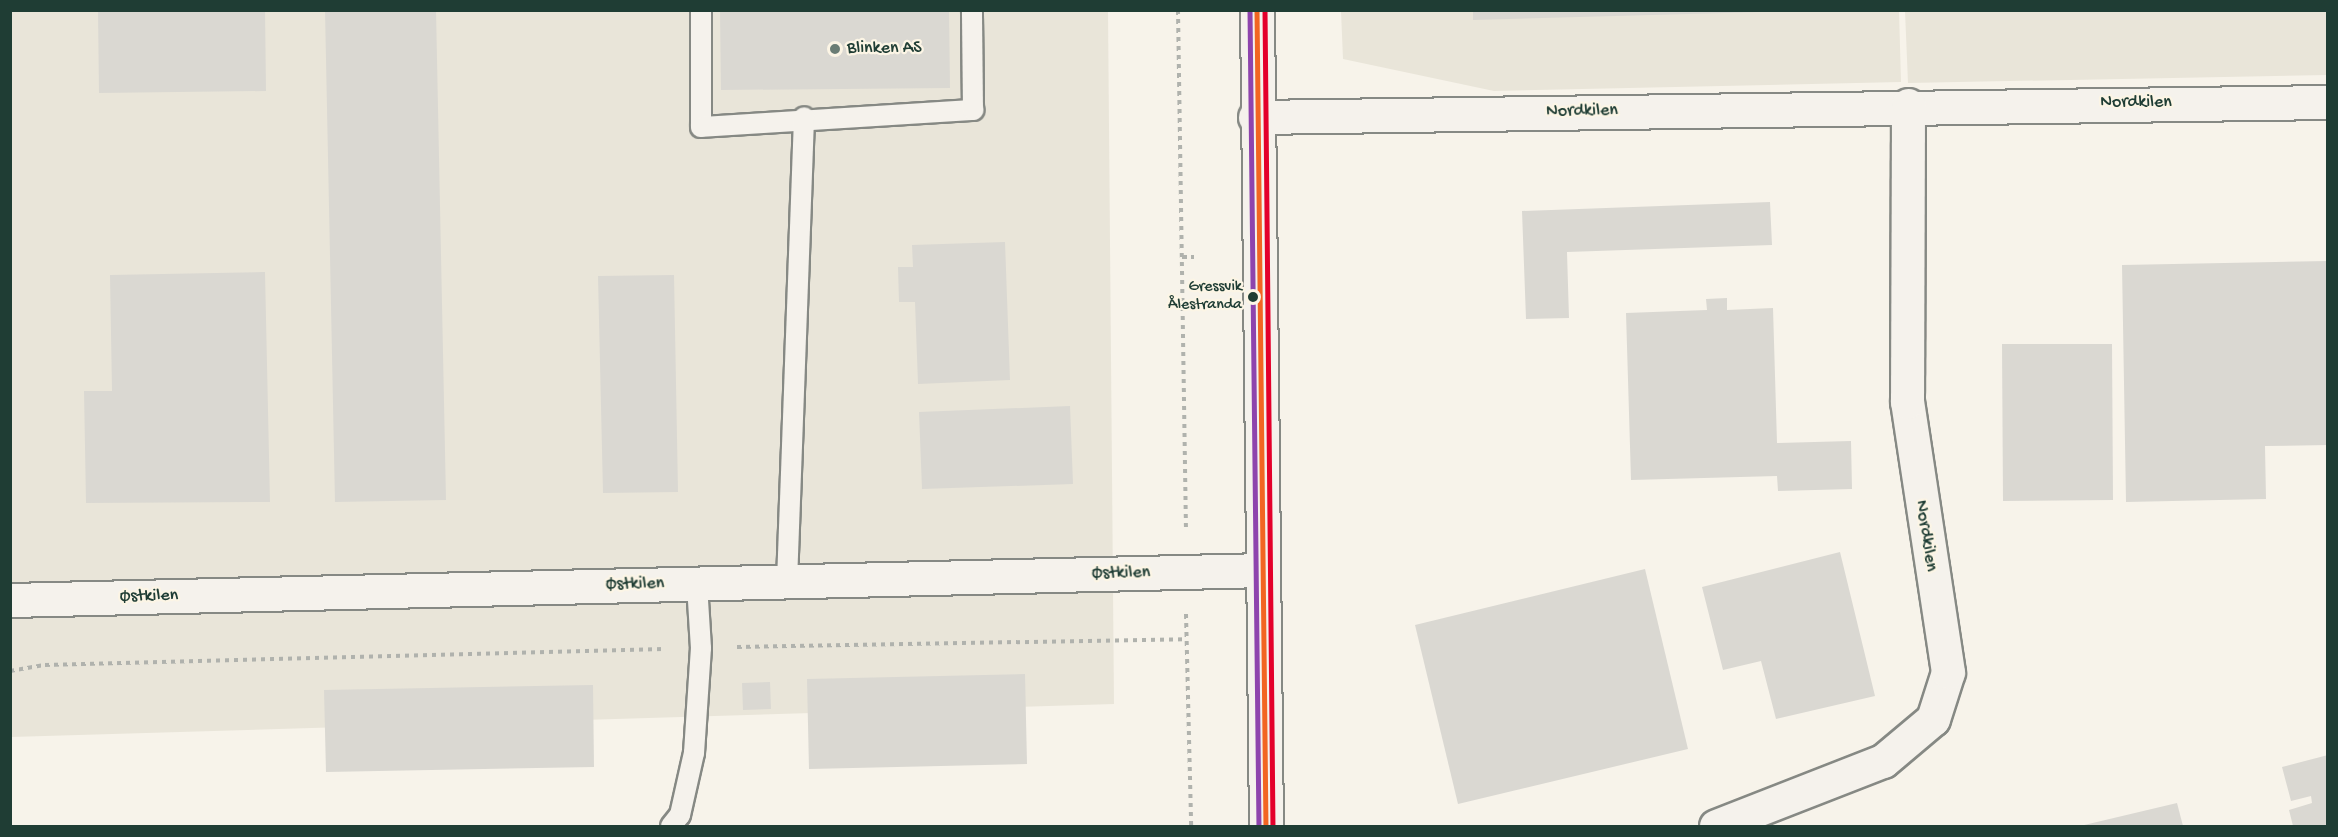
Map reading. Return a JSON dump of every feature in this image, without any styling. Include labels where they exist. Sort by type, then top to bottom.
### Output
[{"type":"street","points":[[1257,10],[1255,117],[1260,570],[1266,826]]},
{"type":"street","name":"Nordkilen","points":[[1255,117],[1908,105],[2328,102]]},
{"type":"street","name":"Nordkilen","points":[[1716,826],[1883,761],[1933,719],[1948,672],[1907,402],[1908,105]]},
{"type":"street","name":"Østkilen","points":[[10,600],[1260,570]]},
{"type":"lane","points":[[701,10],[701,127],[804,117],[973,110],[972,10]]},
{"type":"lane","points":[[787,582],[804,117]]},
{"type":"lane","points":[[671,826],[680,815],[694,753],[701,648],[696,584]]},
{"type":"path","points":[[1178,10],[1186,639],[1191,826]]},
{"type":"path","points":[[1182,257],[1194,256]]},
{"type":"path","points":[[10,671],[45,665],[701,648],[1186,639]]},
{"type":"shaded area","points":[[10,11],[1108,11],[1114,704],[11,737]]},
{"type":"shaded area","points":[[1341,11],[1899,11],[1901,82],[1494,91],[1343,59]]},
{"type":"shaded area","points":[[1905,11],[2327,11],[2327,75],[1908,83]]},
{"type":"building","points":[[98,10],[265,10],[266,91],[99,93]]},
{"type":"building","points":[[325,10],[436,10],[446,500],[335,502]]},
{"type":"building","name":"Blinken AS","points":[[720,10],[949,10],[950,88],[721,90]]},
{"type":"building","points":[[1473,10],[1833,10],[1473,20]]},
{"type":"building","points":[[1770,202],[1772,245],[1567,252],[1569,318],[1526,319],[1522,211]]},
{"type":"building","points":[[1005,242],[1010,380],[918,384],[915,302],[899,302],[898,267],[913,267],[912,245]]},
{"type":"building","points":[[2328,261],[2328,445],[2265,446],[2266,499],[2126,502],[2122,265]]},
{"type":"building","points":[[265,272],[270,502],[86,503],[84,391],[112,391],[110,275]]},
{"type":"building","points":[[674,275],[678,492],[603,493],[598,276]]},
{"type":"building","points":[[1727,298],[1727,310],[1773,308],[1777,443],[1851,441],[1852,489],[1778,491],[1777,476],[1631,480],[1626,313],[1707,310],[1706,299]]},
{"type":"building","points":[[2002,344],[2112,344],[2113,500],[2003,501]]},
{"type":"building","points":[[1070,406],[1073,484],[922,489],[919,412]]},
{"type":"building","points":[[1840,552],[1875,696],[1776,719],[1761,661],[1723,670],[1702,587]]},
{"type":"building","points":[[1645,569],[1688,749],[1458,804],[1415,625]]},
{"type":"building","points":[[1025,674],[1027,764],[809,769],[807,679]]},
{"type":"building","points":[[770,682],[771,709],[743,710],[742,683]]},
{"type":"building","points":[[593,685],[594,767],[326,772],[324,690]]},
{"type":"building","points":[[2328,755],[2328,826],[2293,826],[2289,810],[2312,803],[2311,796],[2291,801],[2282,767]]},
{"type":"building","points":[[2177,803],[2183,826],[2080,826]]},
{"type":"transit line","points":[[1250,10],[1259,826]]},
{"type":"transit line","points":[[1257,10],[1266,826]]},
{"type":"transit line","points":[[1265,10],[1273,826]]},
{"type":"place","name":"Blinken AS","points":[[835,49]]},
{"type":"place","name":"Gressvik Ålestranda","points":[[1253,297]]}]
